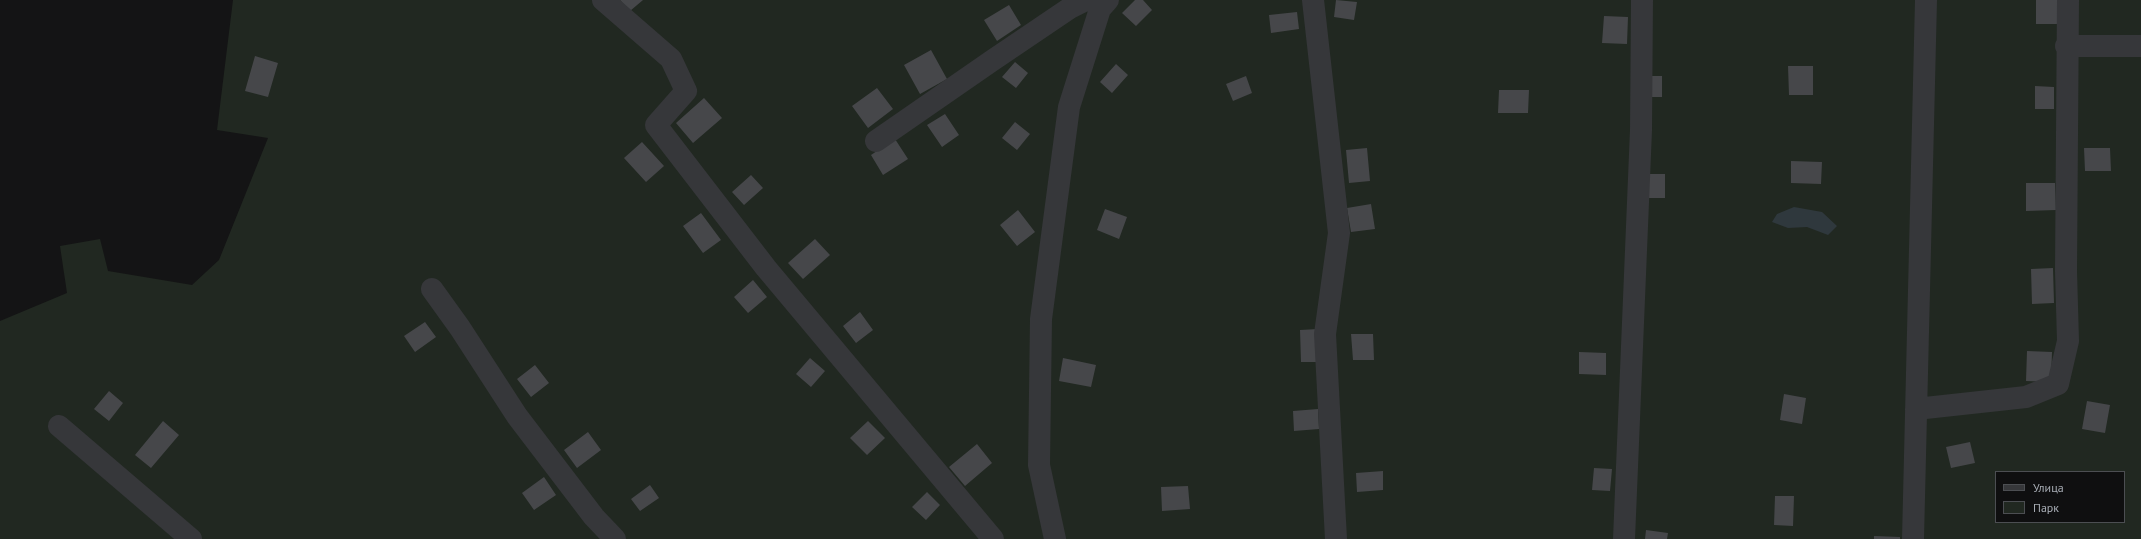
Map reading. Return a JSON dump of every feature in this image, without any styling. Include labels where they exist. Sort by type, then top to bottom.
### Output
[{"type":"street","points":[[603,0],[671,59],[686,91],[656,125],[766,268],[994,539]]},
{"type":"street","points":[[876,141],[1070,8],[1086,0]]},
{"type":"street","points":[[1055,539],[1039,465],[1042,319],[1069,107],[1100,9],[1108,0]]},
{"type":"street","points":[[1313,0],[1339,233],[1325,334],[1336,539]]},
{"type":"street","points":[[1624,539],[1641,130],[1642,0]]},
{"type":"street","points":[[1913,539],[1926,0]]},
{"type":"street","points":[[1916,409],[2026,397],[2058,384],[2068,341],[2066,271],[2066,46],[2068,0]]},
{"type":"street","points":[[2066,46],[2141,46]]},
{"type":"street","points":[[432,289],[460,328],[517,416],[594,517],[615,539]]},
{"type":"street","points":[[59,426],[191,539]]},
{"type":"green space","points":[[233,0],[2141,0],[2141,539],[0,539],[0,321],[67,293],[60,246],[100,239],[108,271],[192,285],[219,260],[268,138],[217,130]]},
{"type":"shaded area","points":[[1794,207],[1822,212],[1837,226],[1828,235],[1807,227],[1788,228],[1772,222],[1777,214]]},
{"type":"building","points":[[620,0],[643,0],[630,11]]},
{"type":"building","points":[[1135,0],[1143,0],[1152,10],[1136,26],[1122,13]]},
{"type":"building","points":[[1336,0],[1357,2],[1354,20],[1334,17]]},
{"type":"building","points":[[2036,0],[2058,0],[2058,24],[2036,24]]},
{"type":"building","points":[[1009,5],[1021,25],[997,41],[984,20]]},
{"type":"building","points":[[1297,12],[1299,29],[1271,33],[1269,15]]},
{"type":"building","points":[[1604,16],[1628,17],[1627,44],[1602,43]]},
{"type":"building","points":[[931,50],[947,79],[920,94],[904,65]]},
{"type":"building","points":[[255,56],[278,63],[268,97],[245,91]]},
{"type":"building","points":[[1015,62],[1028,73],[1016,88],[1002,77]]},
{"type":"building","points":[[1116,64],[1128,75],[1112,93],[1100,82]]},
{"type":"building","points":[[1788,66],[1813,66],[1813,95],[1789,95]]},
{"type":"building","points":[[1246,76],[1252,93],[1233,101],[1226,84]]},
{"type":"building","points":[[1648,76],[1662,76],[1662,97],[1648,97]]},
{"type":"building","points":[[2035,86],[2054,87],[2054,109],[2035,109]]},
{"type":"building","points":[[877,88],[893,109],[868,128],[852,106]]},
{"type":"building","points":[[1499,90],[1529,90],[1528,113],[1498,113]]},
{"type":"building","points":[[704,98],[722,118],[693,143],[676,123]]},
{"type":"building","points":[[945,114],[959,135],[942,147],[927,125]]},
{"type":"building","points":[[1015,122],[1030,134],[1017,150],[1002,138]]},
{"type":"building","points":[[895,139],[908,159],[883,175],[871,155]]},
{"type":"building","points":[[642,142],[664,166],[646,182],[624,158]]},
{"type":"building","points":[[1367,148],[1370,181],[1349,183],[1346,150]]},
{"type":"building","points":[[2084,148],[2110,148],[2111,171],[2085,171]]},
{"type":"building","points":[[1791,161],[1822,162],[1821,184],[1791,183]]},
{"type":"building","points":[[1647,174],[1665,174],[1665,198],[1647,198]]},
{"type":"building","points":[[751,175],[763,188],[744,205],[732,192]]},
{"type":"building","points":[[2026,183],[2055,183],[2056,210],[2026,211]]},
{"type":"building","points":[[1371,204],[1375,229],[1351,232],[1347,208]]},
{"type":"building","points":[[1105,209],[1127,217],[1119,239],[1097,230]]},
{"type":"building","points":[[1018,210],[1035,232],[1017,246],[1000,225]]},
{"type":"building","points":[[701,213],[721,240],[703,253],[683,226]]},
{"type":"building","points":[[815,239],[830,255],[803,279],[788,263]]},
{"type":"building","points":[[2053,268],[2054,303],[2032,304],[2031,269]]},
{"type":"building","points":[[753,280],[767,297],[748,313],[734,297]]},
{"type":"building","points":[[860,312],[873,330],[856,343],[843,326]]},
{"type":"building","points":[[425,322],[436,337],[415,352],[404,336]]},
{"type":"building","points":[[1318,329],[1319,362],[1301,362],[1300,330]]},
{"type":"building","points":[[1351,334],[1373,334],[1374,360],[1353,360]]},
{"type":"building","points":[[2027,351],[2052,352],[2051,382],[2026,381]]},
{"type":"building","points":[[1579,352],[1606,353],[1606,375],[1579,374]]},
{"type":"building","points":[[810,358],[825,371],[811,387],[796,374]]},
{"type":"building","points":[[1063,358],[1096,365],[1091,387],[1059,381]]},
{"type":"building","points":[[535,365],[549,383],[531,397],[517,379]]},
{"type":"building","points":[[109,391],[123,403],[109,421],[94,409]]},
{"type":"building","points":[[1784,394],[1806,398],[1802,424],[1780,420]]},
{"type":"building","points":[[2087,401],[2110,405],[2105,433],[2082,429]]},
{"type":"building","points":[[1318,409],[1319,429],[1294,431],[1293,411]]},
{"type":"building","points":[[163,421],[179,435],[151,468],[135,455]]},
{"type":"building","points":[[868,421],[885,438],[867,455],[850,438]]},
{"type":"building","points":[[588,432],[601,450],[577,468],[564,450]]},
{"type":"building","points":[[1970,442],[1975,463],[1951,468],[1946,447]]},
{"type":"building","points":[[977,444],[992,463],[965,486],[949,467]]},
{"type":"building","points":[[1594,468],[1612,469],[1610,491],[1592,490]]},
{"type":"building","points":[[1383,471],[1383,490],[1357,492],[1356,473]]},
{"type":"building","points":[[544,477],[556,495],[534,510],[522,493]]},
{"type":"building","points":[[650,485],[659,498],[640,511],[631,499]]},
{"type":"building","points":[[1188,486],[1190,509],[1162,511],[1161,487]]},
{"type":"building","points":[[927,492],[940,505],[926,520],[912,507]]},
{"type":"building","points":[[1775,496],[1794,496],[1793,526],[1774,525]]},
{"type":"building","points":[[1646,530],[1668,533],[1667,539],[1645,539]]},
{"type":"building","points":[[1874,536],[1900,537],[1900,539],[1874,539]]}]
